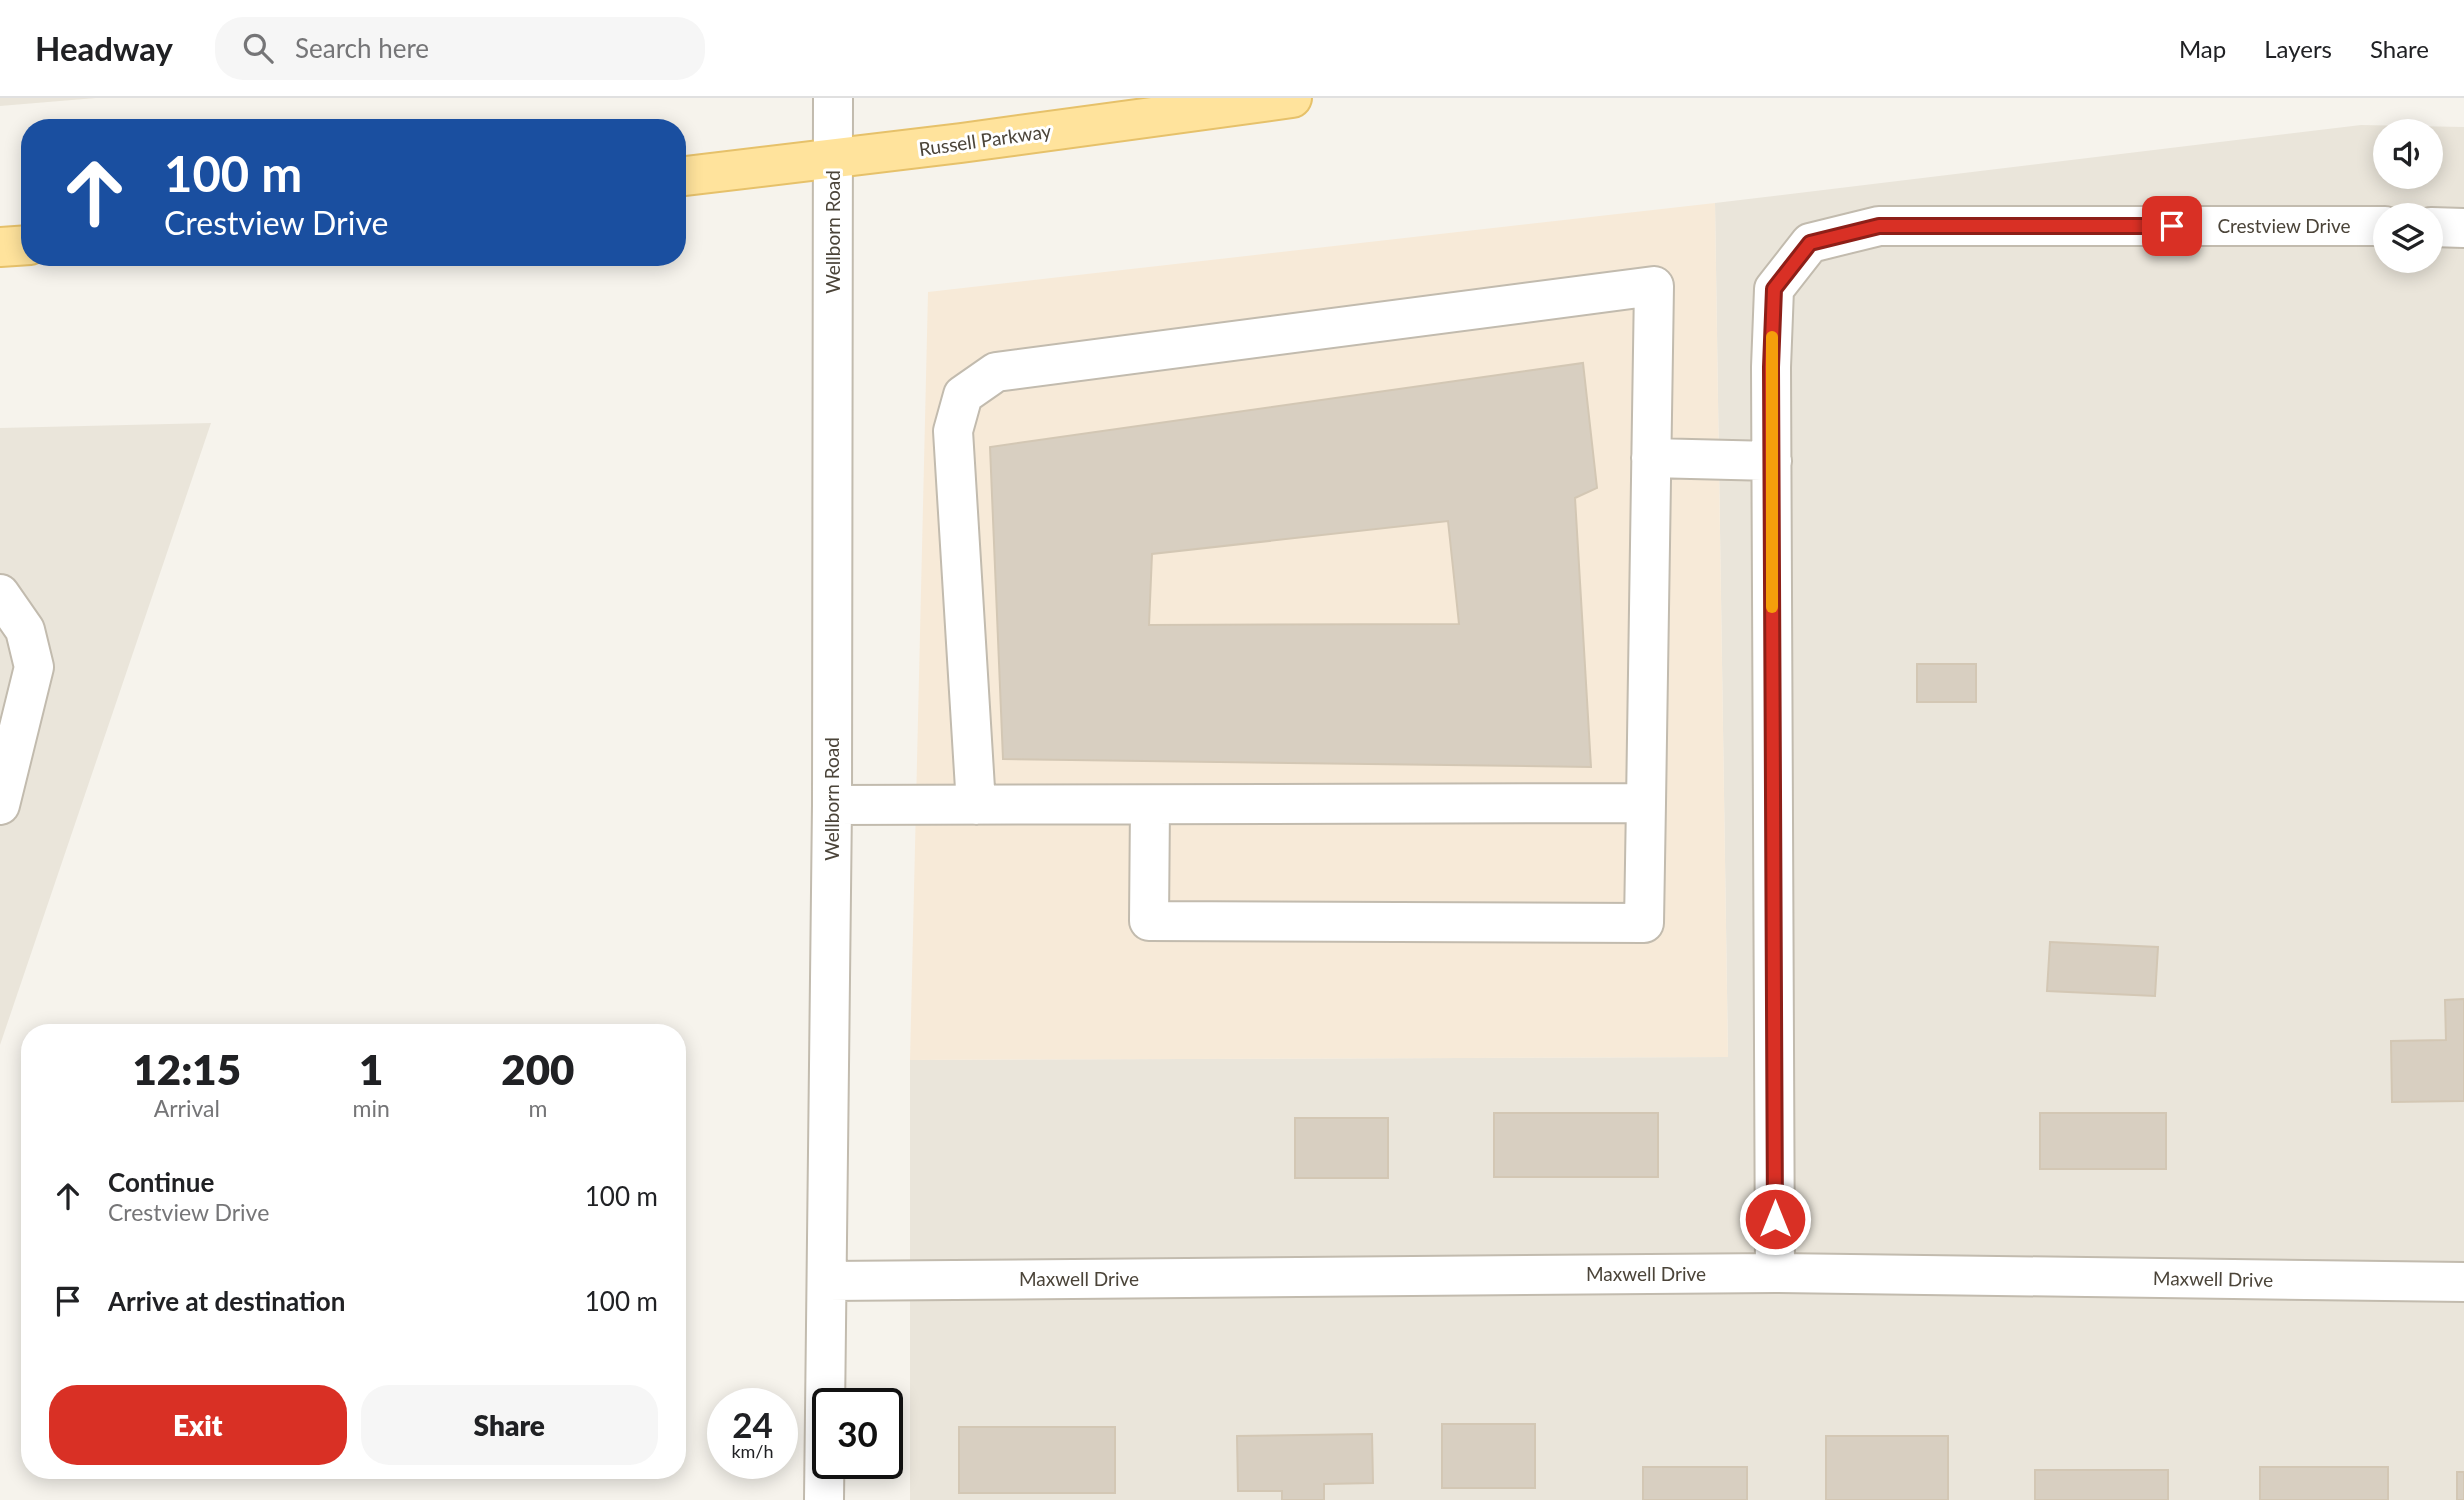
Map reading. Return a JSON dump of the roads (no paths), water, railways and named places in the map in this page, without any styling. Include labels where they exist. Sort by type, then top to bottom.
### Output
[{"type":"main road","name":"Russell Parkway","points":[[686,176],[1292,98]]},
{"type":"main road","points":[[0,247],[21,246]]},
{"type":"street","name":"Wellborn Road","points":[[824,1500],[832,805],[833,98]]},
{"type":"street","name":"Crestview Drive","points":[[1775,1273],[1772,528],[1774,289],[1810,243],[1879,226],[2373,226]]},
{"type":"street","points":[[2443,227],[2464,228]]},
{"type":"street","points":[[976,804],[953,431],[963,395],[996,372],[1654,286],[1644,923],[1149,921],[1150,804]]},
{"type":"street","points":[[1651,458],[1772,461]]},
{"type":"street","points":[[0,594],[25,630],[34,667],[0,806]]},
{"type":"street","points":[[832,805],[1646,803]]},
{"type":"street","name":"Maxwell Drive","points":[[828,1281],[1775,1273],[2464,1282]]}]
